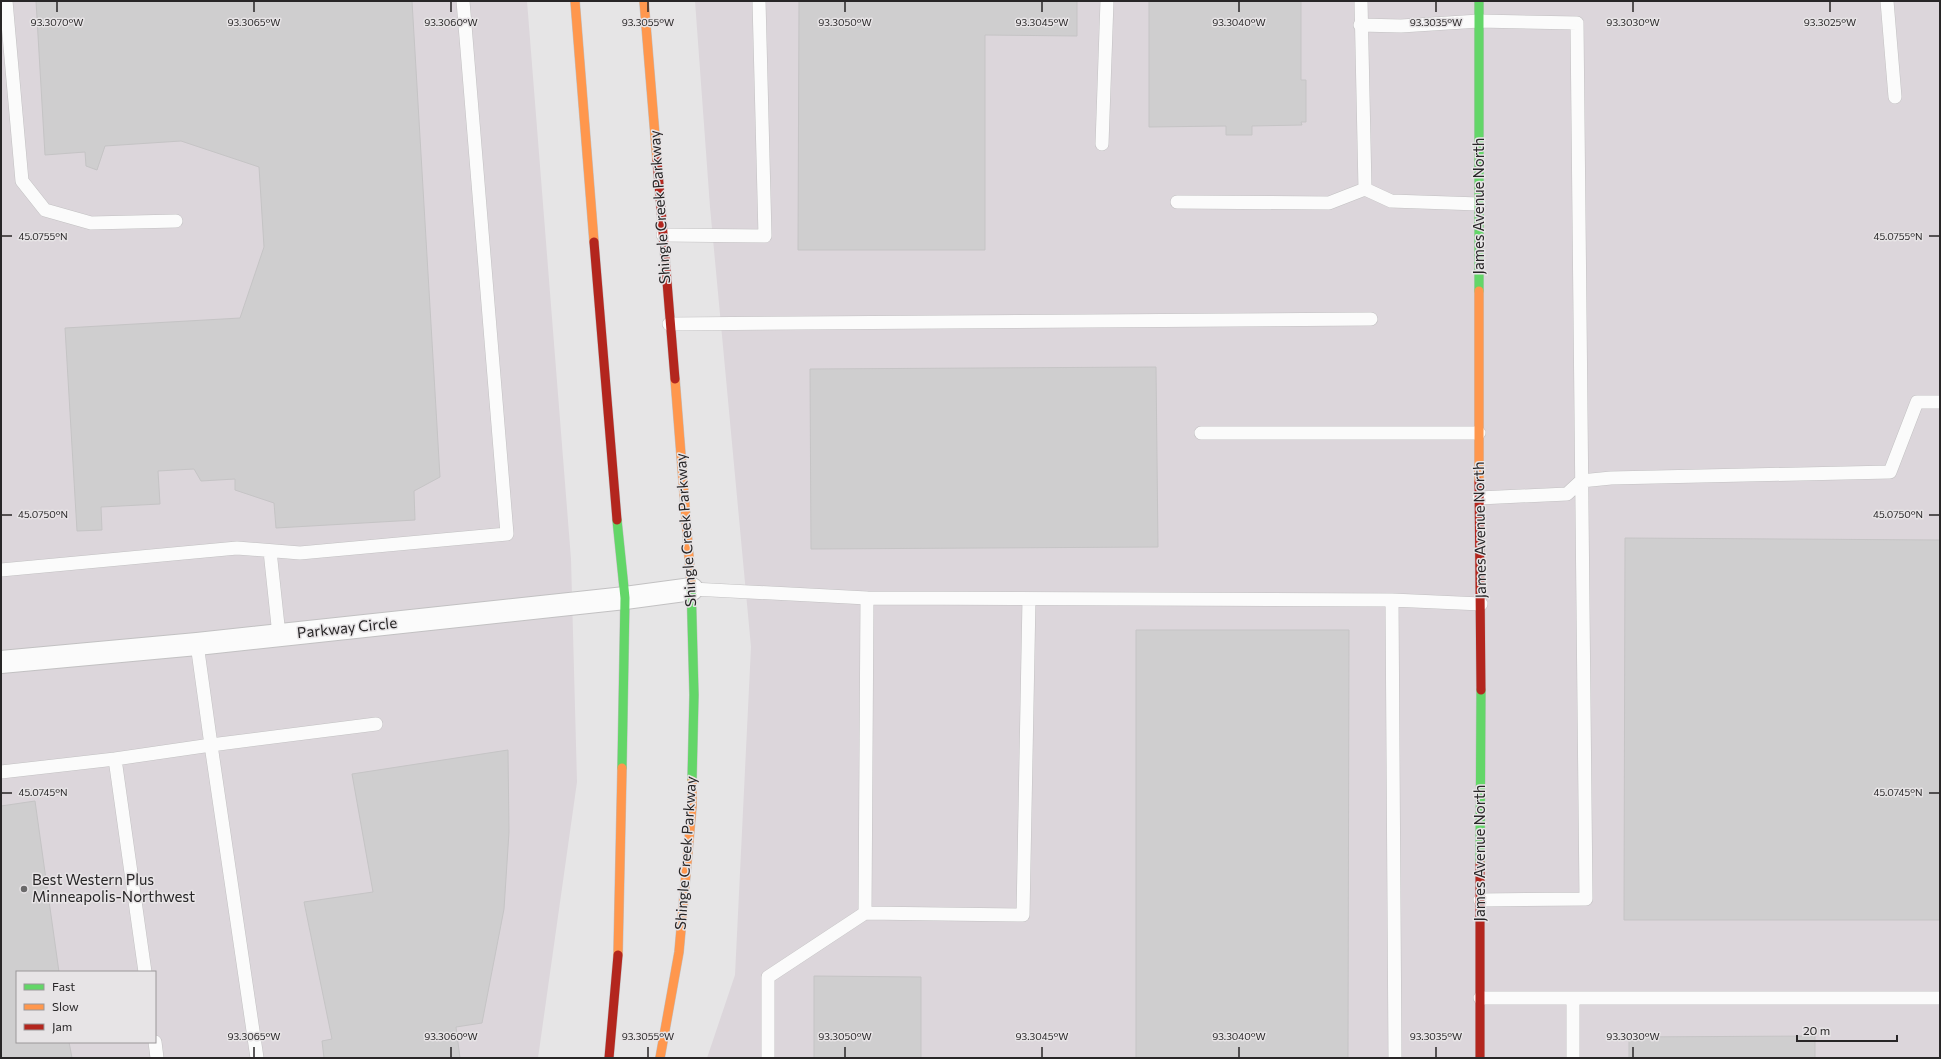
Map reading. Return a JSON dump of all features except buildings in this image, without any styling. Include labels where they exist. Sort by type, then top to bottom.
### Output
[{"type":"street","points":[[575,1],[611,455],[625,598],[619,940],[609,1058]]},
{"type":"street","name":"Shingle Creek Parkway","points":[[644,1],[669,324],[692,589],[694,695],[692,806],[679,952],[660,1058]]},
{"type":"street","name":"James Avenue North","points":[[1479,1],[1479,498],[1481,604],[1480,1058]]},
{"type":"street","name":"Parkway Circle","points":[[1,662],[197,644],[625,598],[692,589]]},
{"type":"lane","points":[[6,1],[22,181],[45,210],[91,223],[176,221]]},
{"type":"lane","points":[[1,570],[236,548],[300,553],[507,534],[463,1]]},
{"type":"lane","points":[[663,235],[765,236],[759,1]]},
{"type":"lane","points":[[1102,144],[1107,1]]},
{"type":"lane","points":[[1361,1],[1360,25],[1365,189]]},
{"type":"lane","points":[[1887,1],[1895,97]]},
{"type":"lane","points":[[1360,25],[1401,26],[1479,21],[1577,24],[1586,899],[1480,900]]},
{"type":"lane","points":[[1177,202],[1329,203],[1365,189],[1391,201],[1479,204]]},
{"type":"lane","points":[[669,324],[1371,319]]},
{"type":"lane","points":[[1479,498],[1567,494],[1581,481],[1610,478],[1890,472],[1917,402],[1940,402]]},
{"type":"lane","points":[[1201,433],[1479,433]]},
{"type":"lane","points":[[270,551],[279,635]]},
{"type":"lane","points":[[692,589],[867,598],[1392,600],[1481,604]]},
{"type":"lane","points":[[865,913],[867,598]]},
{"type":"lane","points":[[768,1058],[768,977],[865,913],[1023,915],[1029,599]]},
{"type":"lane","points":[[1392,600],[1395,1058]]},
{"type":"lane","points":[[197,644],[257,1058]]},
{"type":"lane","points":[[1,772],[115,759],[376,724]]},
{"type":"lane","points":[[115,759],[145,971]]},
{"type":"lane","points":[[1480,998],[1940,998]]},
{"type":"lane","points":[[1573,998],[1573,1058]]},
{"type":"lane","points":[[155,1043],[157,1058]]},
{"type":"shaded area","points":[[1,1],[527,1],[571,559],[577,782],[538,1058],[1,1058]]},
{"type":"shaded area","points":[[695,1],[1940,1],[1940,1058],[707,1058],[735,975],[751,647],[710,207]]},
{"type":"traffic: fast","points":[[1479,1],[1479,291]]},
{"type":"traffic: fast","points":[[617,520],[625,598],[622,768]]},
{"type":"traffic: fast","points":[[691,582],[694,695],[692,781]]},
{"type":"traffic: fast","points":[[1480,863],[1481,690]]},
{"type":"traffic: slow","points":[[575,1],[594,242]]},
{"type":"traffic: slow","points":[[644,1],[657,160]]},
{"type":"traffic: slow","points":[[1479,291],[1479,482]]},
{"type":"traffic: slow","points":[[675,379],[691,582]]},
{"type":"traffic: slow","points":[[618,955],[622,768]]},
{"type":"traffic: slow","points":[[660,1058],[679,952],[692,806],[692,781]]},
{"type":"traffic: jam","points":[[657,160],[675,379]]},
{"type":"traffic: jam","points":[[594,242],[617,520]]},
{"type":"traffic: jam","points":[[1479,482],[1481,690]]},
{"type":"traffic: jam","points":[[1480,863],[1480,1058]]},
{"type":"traffic: jam","points":[[609,1058],[618,955]]},
{"type":"place","name":"Best Western Plus Minneapolis-Northwest","points":[[24,889]]}]
